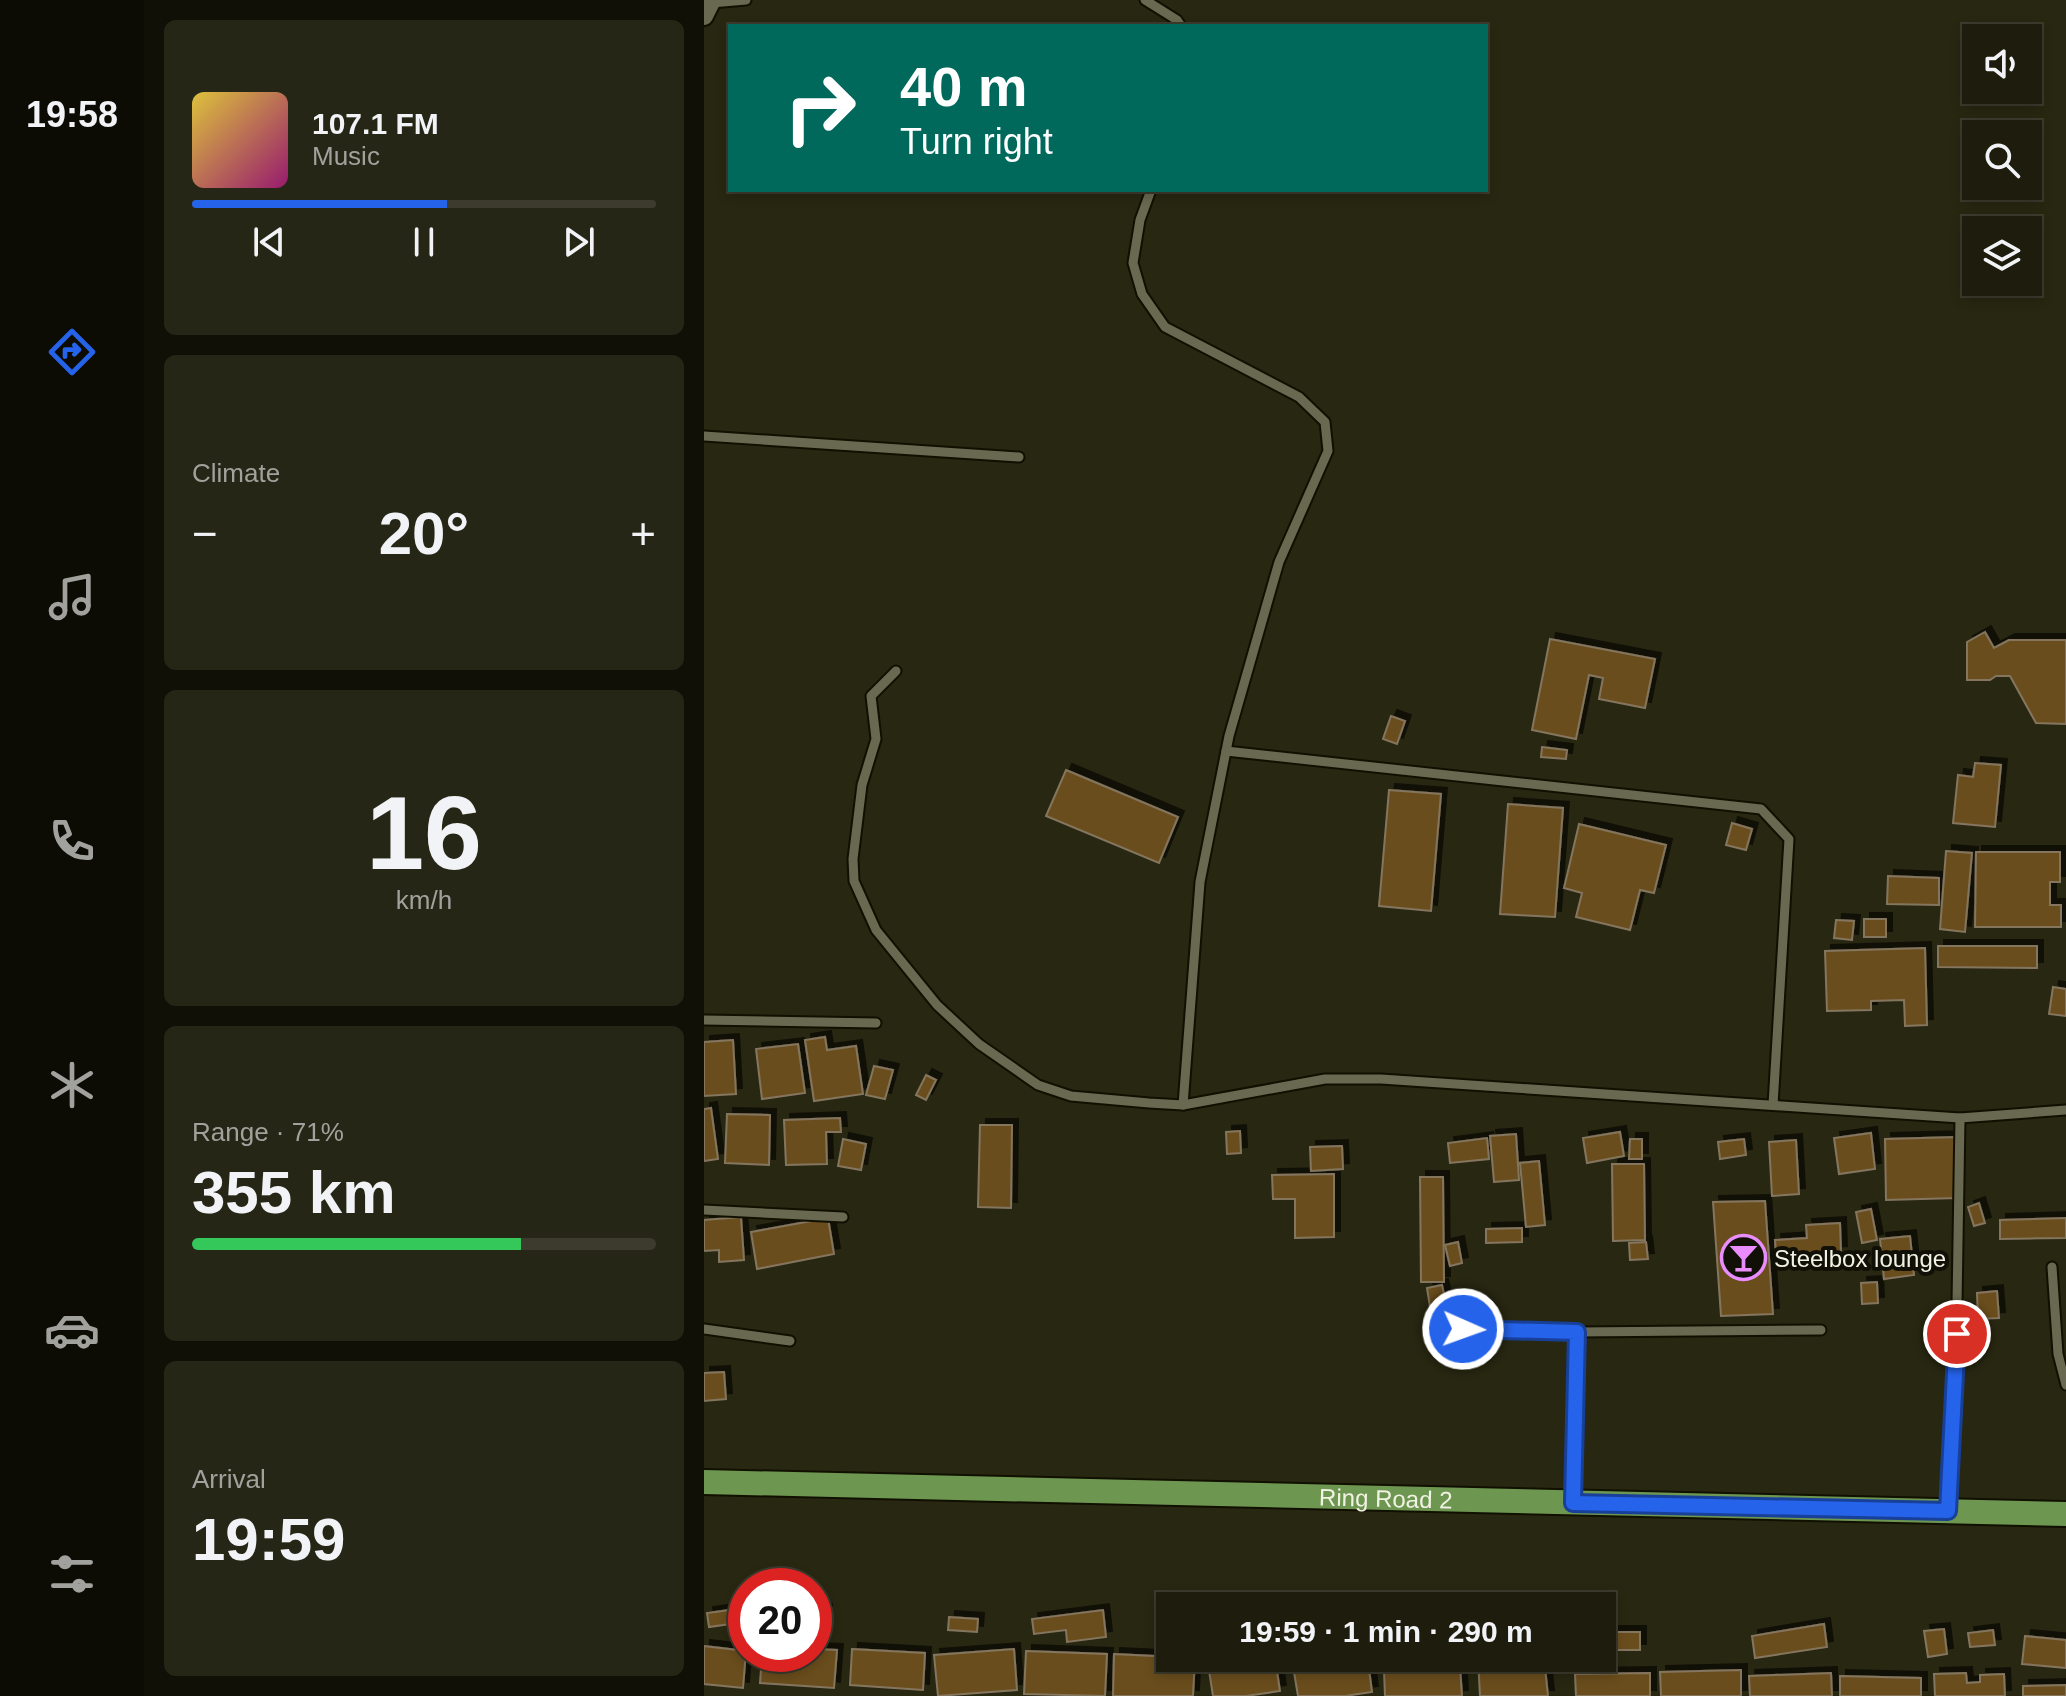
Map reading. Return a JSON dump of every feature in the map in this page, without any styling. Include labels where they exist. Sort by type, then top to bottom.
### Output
[{"type":"main road","name":"Ring Road 2","points":[[704,1482],[2066,1514]]},
{"type":"lane","points":[[709,7],[746,0]]},
{"type":"lane","points":[[1145,0],[1180,24]]},
{"type":"lane","points":[[1150,192],[1140,220],[1133,263],[1142,294],[1165,327],[1299,397],[1325,422],[1328,451],[1279,562],[1226,751],[1200,882],[1183,1105]]},
{"type":"lane","points":[[704,436],[1019,457]]},
{"type":"lane","points":[[896,671],[871,696],[876,739],[862,785],[853,859],[854,881],[876,930],[937,1005],[959,1027],[1038,1085],[1071,1096],[1183,1105],[1325,1079],[1367,1079],[1960,1118],[2066,1110]]},
{"type":"lane","points":[[1226,751],[1761,809],[1789,839],[1773,1105]]},
{"type":"lane","points":[[704,1020],[876,1023]]},
{"type":"lane","points":[[1948,1511],[1956,1365],[1960,1118]]},
{"type":"lane","points":[[704,1210],[843,1217]]},
{"type":"lane","points":[[2052,1267],[2060,1368],[2066,1385]]},
{"type":"lane","points":[[704,1329],[790,1341]]},
{"type":"lane","points":[[1463,1329],[1577,1332],[1821,1330]]},
{"type":"lane","points":[[1573,1503],[1577,1332]]},
{"type":"building","points":[[1985,632],[1994,648],[2009,640],[2066,640],[2066,724],[2036,723],[2010,676],[1967,680],[1967,642]]},
{"type":"building","points":[[1550,639],[1655,659],[1645,708],[1599,699],[1603,678],[1589,675],[1576,739],[1532,730]]},
{"type":"building","points":[[1391,716],[1405,721],[1397,744],[1383,739]]},
{"type":"building","points":[[1542,747],[1567,750],[1566,759],[1541,757]]},
{"type":"building","points":[[1975,763],[2001,765],[1995,827],[1953,823],[1958,775],[1973,777]]},
{"type":"building","points":[[1066,770],[1178,817],[1159,863],[1046,816]]},
{"type":"building","points":[[1389,790],[1441,794],[1431,911],[1379,906]]},
{"type":"building","points":[[1508,804],[1563,808],[1555,917],[1500,914]]},
{"type":"building","points":[[1732,823],[1752,829],[1746,850],[1726,845]]},
{"type":"building","points":[[1579,824],[1666,845],[1654,893],[1640,890],[1630,930],[1576,917],[1582,893],[1564,888]]},
{"type":"building","points":[[1946,851],[1972,853],[1965,932],[1940,929]]},
{"type":"building","points":[[1976,852],[2060,852],[2060,882],[2050,882],[2050,905],[2061,905],[2061,927],[1975,927]]},
{"type":"building","points":[[1888,876],[1939,878],[1939,905],[1887,904]]},
{"type":"building","points":[[1864,919],[1886,919],[1886,937],[1864,937]]},
{"type":"building","points":[[1836,920],[1854,921],[1852,940],[1834,938]]},
{"type":"building","points":[[1938,946],[2037,946],[2037,968],[1938,967]]},
{"type":"building","points":[[1925,948],[1927,1025],[1905,1026],[1904,1000],[1871,1001],[1871,1010],[1827,1011],[1825,951]]},
{"type":"building","points":[[2053,987],[2066,989],[2066,1016],[2049,1014]]},
{"type":"building","points":[[825,1037],[827,1050],[856,1046],[863,1094],[814,1101],[805,1040]]},
{"type":"building","points":[[733,1040],[736,1094],[704,1096],[704,1042]]},
{"type":"building","points":[[798,1044],[805,1093],[762,1099],[756,1049]]},
{"type":"building","points":[[874,1066],[893,1070],[885,1099],[866,1095]]},
{"type":"building","points":[[926,1075],[936,1080],[926,1100],[916,1095]]},
{"type":"building","points":[[711,1108],[718,1159],[704,1161],[704,1109]]},
{"type":"building","points":[[727,1114],[770,1115],[769,1165],[725,1163]]},
{"type":"building","points":[[840,1118],[841,1132],[826,1132],[827,1164],[786,1165],[784,1120]]},
{"type":"building","points":[[980,1125],[1012,1125],[1011,1208],[978,1207]]},
{"type":"building","points":[[1240,1131],[1241,1153],[1227,1154],[1226,1132]]},
{"type":"building","points":[[1620,1132],[1624,1156],[1587,1163],[1583,1138]]},
{"type":"building","points":[[1871,1133],[1875,1169],[1839,1174],[1834,1138]]},
{"type":"building","points":[[1516,1134],[1519,1180],[1494,1182],[1490,1136]]},
{"type":"building","points":[[1957,1137],[1958,1198],[1886,1200],[1885,1139]]},
{"type":"building","points":[[1487,1138],[1489,1159],[1450,1163],[1448,1143]]},
{"type":"building","points":[[843,1139],[866,1144],[861,1170],[838,1166]]},
{"type":"building","points":[[1630,1139],[1642,1139],[1642,1159],[1629,1159]]},
{"type":"building","points":[[1744,1139],[1746,1155],[1720,1159],[1718,1142]]},
{"type":"building","points":[[1796,1140],[1799,1194],[1772,1196],[1769,1142]]},
{"type":"building","points":[[1342,1146],[1343,1169],[1311,1171],[1310,1147]]},
{"type":"building","points":[[1539,1161],[1545,1225],[1526,1227],[1520,1163]]},
{"type":"building","points":[[1612,1164],[1644,1164],[1645,1240],[1613,1241]]},
{"type":"building","points":[[1334,1174],[1334,1237],[1295,1238],[1295,1199],[1273,1199],[1272,1175]]},
{"type":"building","points":[[1420,1177],[1443,1177],[1444,1282],[1421,1282]]},
{"type":"building","name":"Steelbox lounge","points":[[1765,1201],[1773,1314],[1721,1316],[1713,1202]]},
{"type":"building","points":[[1979,1203],[1985,1223],[1974,1226],[1968,1207]]},
{"type":"building","points":[[1871,1209],[1877,1240],[1862,1243],[1856,1212]]},
{"type":"building","points":[[741,1217],[744,1260],[719,1262],[719,1250],[704,1251],[704,1220]]},
{"type":"building","points":[[828,1218],[834,1254],[757,1269],[751,1232]]},
{"type":"building","points":[[2066,1218],[2066,1238],[2000,1239],[2000,1220]]},
{"type":"building","points":[[1840,1223],[1841,1252],[1776,1256],[1775,1240],[1807,1238],[1806,1225]]},
{"type":"building","points":[[1522,1228],[1522,1242],[1486,1243],[1486,1229]]},
{"type":"building","points":[[1910,1236],[1914,1275],[1884,1279],[1880,1239]]},
{"type":"building","points":[[1458,1242],[1462,1263],[1450,1266],[1445,1245]]},
{"type":"building","points":[[1646,1242],[1648,1259],[1630,1260],[1629,1243]]},
{"type":"building","points":[[1877,1282],[1878,1303],[1862,1304],[1861,1283]]},
{"type":"building","points":[[1442,1285],[1446,1303],[1430,1307],[1427,1288]]},
{"type":"building","points":[[1997,1291],[1999,1318],[1978,1319],[1977,1293]]},
{"type":"building","points":[[724,1372],[726,1399],[704,1401],[704,1373]]},
{"type":"building","points":[[728,1610],[728,1624],[709,1627],[707,1613]]},
{"type":"building","points":[[1103,1610],[1106,1637],[1067,1642],[1066,1630],[1034,1634],[1032,1619]]},
{"type":"building","points":[[949,1617],[978,1619],[977,1632],[948,1630]]},
{"type":"building","points":[[1824,1624],[1827,1647],[1755,1658],[1752,1636]]},
{"type":"building","points":[[1944,1629],[1947,1654],[1928,1657],[1924,1631]]},
{"type":"building","points":[[1993,1630],[1995,1645],[1970,1647],[1968,1633]]},
{"type":"building","points":[[1616,1632],[1640,1632],[1640,1650],[1616,1650]]},
{"type":"building","points":[[2025,1636],[2066,1640],[2066,1668],[2022,1664]]},
{"type":"building","points":[[704,1646],[728,1649],[728,1672],[744,1672],[743,1688],[704,1684]]},
{"type":"building","points":[[852,1649],[925,1653],[923,1690],[850,1685]]},
{"type":"building","points":[[1014,1649],[1017,1690],[938,1696],[934,1655]]},
{"type":"building","points":[[832,1650],[837,1650],[834,1688],[760,1683],[761,1672],[832,1672]]},
{"type":"building","points":[[1026,1651],[1107,1654],[1105,1696],[1024,1694]]},
{"type":"building","points":[[1114,1654],[1156,1656],[1156,1672],[1194,1672],[1193,1696],[1113,1696]]},
{"type":"building","points":[[1741,1670],[1741,1696],[1661,1696],[1660,1672]]},
{"type":"building","points":[[1209,1672],[1277,1672],[1280,1691],[1246,1696],[1213,1696]]},
{"type":"building","points":[[1294,1672],[1369,1672],[1372,1692],[1345,1696],[1298,1696]]},
{"type":"building","points":[[1384,1672],[1460,1672],[1462,1696],[1385,1696]]},
{"type":"building","points":[[1479,1672],[1545,1672],[1548,1696],[1480,1696]]},
{"type":"building","points":[[1650,1673],[1650,1696],[1576,1696],[1575,1674]]},
{"type":"building","points":[[1831,1673],[1832,1696],[1750,1696],[1749,1676]]},
{"type":"building","points":[[1966,1673],[1967,1683],[1980,1682],[1980,1675],[2004,1674],[2005,1696],[1935,1696],[1934,1674]]},
{"type":"building","points":[[1840,1676],[1921,1678],[1921,1696],[1840,1696]]},
{"type":"building","points":[[2066,1685],[2066,1696],[2023,1696],[2023,1686]]},
{"type":"place","name":"Steelbox lounge","points":[[1743,1258]]},
{"type":"route","points":[[1463,1329],[1577,1332],[1573,1503],[1948,1511],[1957,1334]]}]
